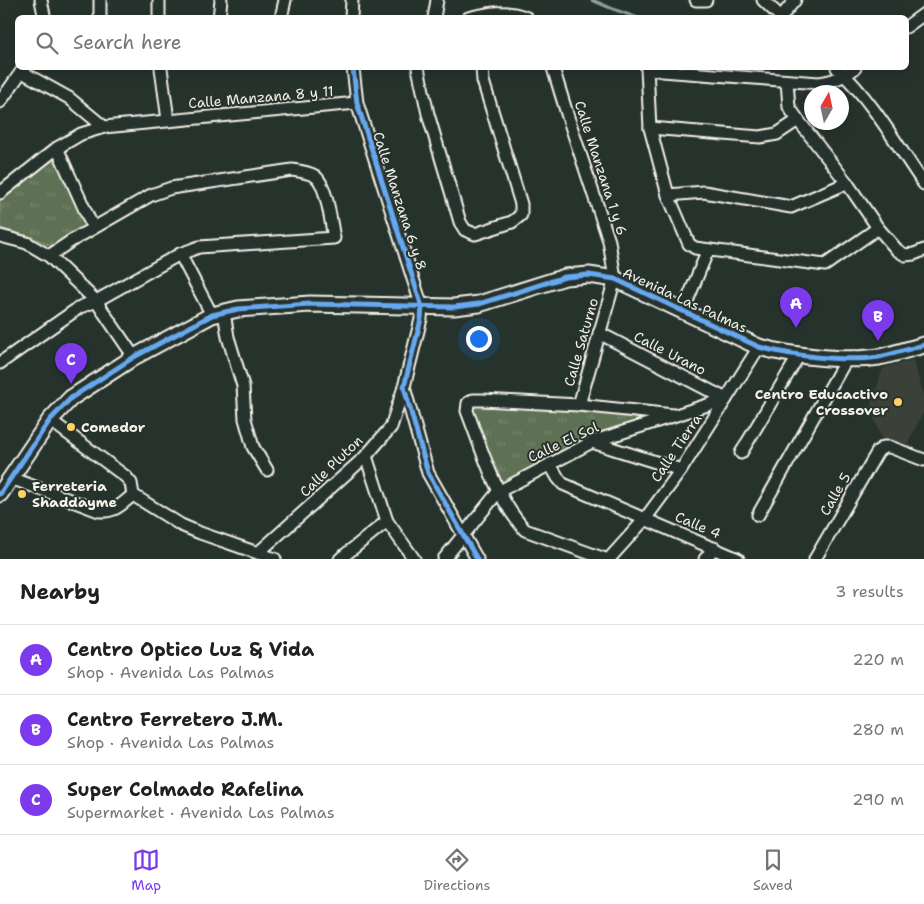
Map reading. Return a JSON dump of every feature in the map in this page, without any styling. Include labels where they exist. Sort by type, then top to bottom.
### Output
[{"type":"street","points":[[41,0],[45,15]]},
{"type":"street","points":[[100,0],[100,15]]},
{"type":"street","points":[[159,0],[159,15]]},
{"type":"street","points":[[219,15],[221,0]]},
{"type":"street","points":[[282,15],[285,0]]},
{"type":"street","points":[[351,15],[352,0]]},
{"type":"street","points":[[434,15],[437,0]]},
{"type":"street","points":[[696,0],[706,0]]},
{"type":"street","points":[[763,0],[780,15]]},
{"type":"street","points":[[784,15],[795,0]]},
{"type":"street","points":[[485,15],[502,12],[521,15]]},
{"type":"street","points":[[909,25],[924,14]]},
{"type":"street","points":[[0,102],[23,70],[69,98],[104,127]]},
{"type":"street","points":[[161,70],[168,120]]},
{"type":"street","name":"Calle Manzana 6 y 8","points":[[353,70],[357,103],[422,307]]},
{"type":"street","points":[[418,70],[428,114],[460,222],[465,230],[475,234],[512,222],[521,215],[521,204],[483,81],[482,70]]},
{"type":"street","name":"Calle Manzana 1 y 6","points":[[555,70],[609,241],[615,279]]},
{"type":"street","points":[[647,70],[650,128],[668,195],[689,244],[695,248],[825,265],[878,228]]},
{"type":"street","points":[[654,70],[819,83],[834,80],[841,71],[872,107],[924,184]]},
{"type":"street","points":[[788,82],[789,106],[878,228],[896,250],[905,255],[924,250]]},
{"type":"street","name":"Calle Manzana 8 y 11","points":[[0,193],[57,148],[82,134],[104,127],[357,103]]},
{"type":"street","points":[[650,128],[760,137],[777,134],[798,120]]},
{"type":"street","points":[[57,148],[93,228]]},
{"type":"street","points":[[0,363],[80,307],[96,301],[180,254],[199,247],[334,238],[323,187],[317,177],[305,172],[292,170],[172,188],[152,195],[71,241],[49,256]]},
{"type":"street","points":[[668,195],[704,192],[791,207],[847,183]]},
{"type":"street","points":[[0,236],[27,243],[49,256],[96,301],[134,357]]},
{"type":"street","points":[[683,311],[708,250]]},
{"type":"street","points":[[180,254],[218,314],[228,337],[243,386],[245,419],[253,447],[267,470]]},
{"type":"street","name":"Avenida Las Palmas","points":[[4,487],[50,420],[71,398],[134,357],[218,314],[238,309],[310,304],[454,307],[479,304],[565,277],[588,275],[615,279],[759,347],[776,352],[847,358],[878,357],[924,345]]},
{"type":"street","name":"Calle Saturno","points":[[607,559],[525,530],[498,492],[467,411],[468,403],[474,400],[579,405],[615,279]]},
{"type":"street","name":"Calle Pluton","points":[[258,553],[366,456],[391,427],[404,387],[421,319],[422,307]]},
{"type":"street","name":"Calle Urano","points":[[599,333],[726,399]]},
{"type":"street","name":"Calle Tierra","points":[[607,559],[645,519],[681,470],[759,347]]},
{"type":"street","points":[[741,453],[799,355]]},
{"type":"street","points":[[758,515],[847,358]]},
{"type":"street","points":[[404,387],[428,473],[477,559]]},
{"type":"street","name":"Calle El Sol","points":[[444,559],[498,492],[592,442],[726,399]]},
{"type":"street","points":[[579,405],[673,415]]},
{"type":"street","points":[[50,420],[126,477],[131,484],[132,495]]},
{"type":"street","points":[[592,442],[681,470]]},
{"type":"street","name":"Calle 5","points":[[815,559],[878,451],[884,447],[890,447],[924,460]]},
{"type":"street","points":[[366,456],[387,520],[414,559]]},
{"type":"street","name":"Calle 4","points":[[550,464],[562,484],[738,559]]},
{"type":"street","points":[[4,487],[99,511],[110,512],[132,495]]},
{"type":"street","points":[[132,495],[181,525],[276,559]]},
{"type":"street","points":[[340,559],[387,520]]},
{"type":"street","points":[[705,559],[714,548]]},
{"type":"shaded area","name":"Centro Educactivo Crossover","points":[[913,360],[924,396],[924,411],[905,449],[882,439],[870,408],[883,368]]},
{"type":"green space","points":[[56,156],[90,228],[54,248],[32,237],[0,228],[0,200],[20,182]]},
{"type":"green space","points":[[469,404],[579,408],[654,419],[504,486]]},
{"type":"waterway","points":[[592,0],[630,15]]},
{"type":"cycle path","points":[[353,70],[357,103],[422,307],[421,319],[404,387],[428,473],[477,559]]},
{"type":"cycle path","points":[[0,494],[50,420],[71,398],[134,357],[212,315],[238,309],[310,304],[454,307],[479,304],[565,277],[589,275],[615,279],[759,347],[772,350],[819,357],[851,359],[885,356],[924,345]]},
{"type":"place","name":"Centro Optico Luz & Vida","points":[[796,328]]},
{"type":"place","name":"Centro Ferretero J.M.","points":[[878,341]]},
{"type":"place","name":"Super Colmado Rafelina","points":[[71,384]]},
{"type":"place","name":"Centro Educactivo Crossover","points":[[898,402]]},
{"type":"place","name":"Comedor","points":[[71,427]]},
{"type":"place","name":"Ferreteria Shaddayme","points":[[22,494]]}]
